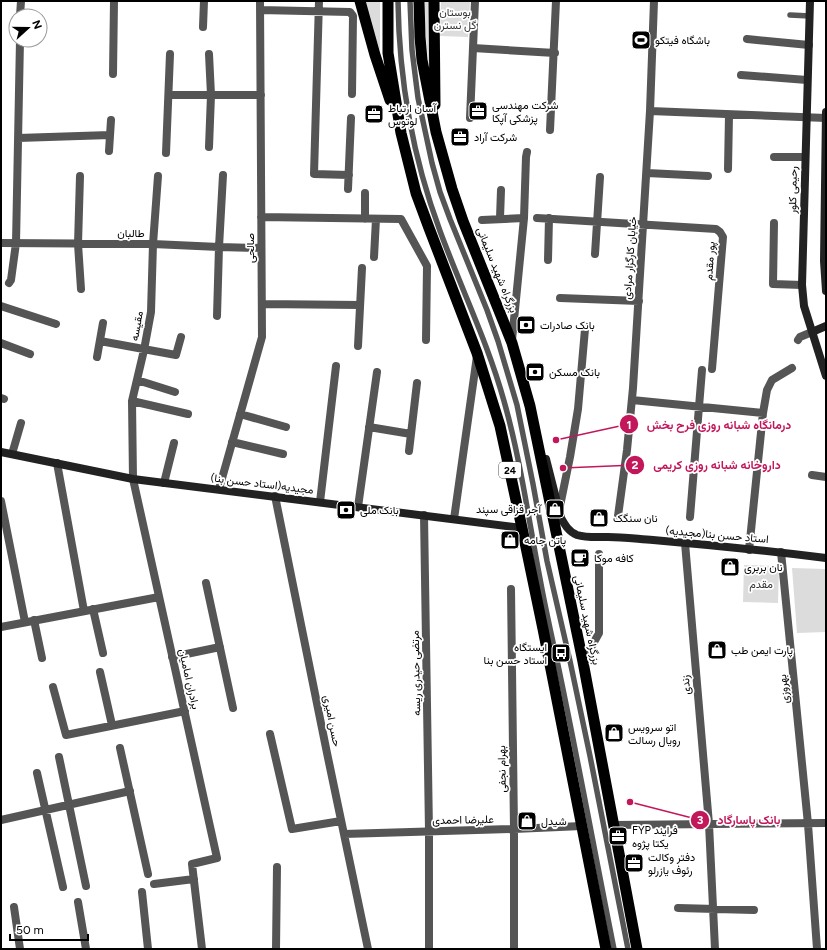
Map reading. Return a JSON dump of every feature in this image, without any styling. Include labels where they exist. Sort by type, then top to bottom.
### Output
[{"type":"highway","points":[[360,1],[374,55],[401,133]]},
{"type":"highway","name":"24","points":[[388,1],[388,53],[401,133],[416,192],[477,353],[500,426],[522,528],[606,949]]},
{"type":"highway","name":"بزرگراه شهید سلیمانی","points":[[419,1],[422,60],[436,132],[463,221],[512,343],[530,406],[583,662],[637,949]]},
{"type":"highway","points":[[434,2],[436,132]]},
{"type":"main road","name":"رحیمی کلور","points":[[810,1],[802,285],[804,306],[826,376]]},
{"type":"main road","points":[[826,112],[824,261],[826,291]]},
{"type":"main road","points":[[812,332],[826,326]]},
{"type":"main road","name":"استاد حسن بنا(مجیدیه)","points":[[530,406],[559,511],[564,525],[575,534],[582,536],[781,552],[826,558]]},
{"type":"main road","name":"مجیدیه(استاد حسن بنا)","points":[[1,452],[133,479],[454,518],[522,528]]},
{"type":"street","points":[[113,74],[114,1]]},
{"type":"street","points":[[204,1],[204,27]]},
{"type":"street","name":"صالحی","points":[[219,489],[262,337],[260,1]]},
{"type":"street","points":[[319,1],[314,174],[349,176]]},
{"type":"street","points":[[470,118],[475,1]]},
{"type":"street","points":[[550,130],[556,1]]},
{"type":"street","name":"خیابان کارگزار مرادی","points":[[618,516],[632,400],[639,301],[647,173],[654,1]]},
{"type":"street","points":[[260,10],[350,12],[353,16],[352,94]]},
{"type":"street","points":[[747,38],[809,46]]},
{"type":"street","points":[[8,283],[11,280],[16,244],[20,48]]},
{"type":"street","points":[[473,48],[554,53]]},
{"type":"street","points":[[166,153],[170,54]]},
{"type":"street","points":[[209,54],[211,95],[209,147]]},
{"type":"street","points":[[741,75],[807,80]]},
{"type":"street","points":[[169,95],[261,95]]},
{"type":"street","points":[[650,112],[826,118]]},
{"type":"street","points":[[728,169],[729,115]]},
{"type":"street","points":[[348,189],[351,118]]},
{"type":"street","points":[[109,151],[111,120]]},
{"type":"street","points":[[18,138],[110,135]]},
{"type":"street","points":[[512,343],[524,218],[527,152]]},
{"type":"street","points":[[774,157],[805,157]]},
{"type":"street","points":[[647,173],[708,176]]},
{"type":"street","points":[[217,316],[223,175]]},
{"type":"street","points":[[80,176],[78,244],[80,289]]},
{"type":"street","name":"مقیسه","points":[[133,479],[132,401],[151,312],[153,244],[158,176]]},
{"type":"street","points":[[596,254],[600,177]]},
{"type":"street","points":[[500,190],[500,218]]},
{"type":"street","points":[[365,193],[365,219]]},
{"type":"street","points":[[261,217],[401,219],[427,266],[426,340]]},
{"type":"street","points":[[482,220],[524,218]]},
{"type":"street","name":"پور مقدم","points":[[537,218],[716,229],[720,232],[723,237],[712,369]]},
{"type":"street","points":[[548,260],[549,218]]},
{"type":"street","points":[[374,257],[376,219]]},
{"type":"street","points":[[774,223],[773,284],[802,285]]},
{"type":"street","name":"طالبان","points":[[1,243],[153,244],[261,248]]},
{"type":"street","points":[[358,346],[362,268]]},
{"type":"street","points":[[560,298],[639,301]]},
{"type":"street","points":[[262,304],[360,305]]},
{"type":"street","points":[[1,306],[56,324]]},
{"type":"street","points":[[97,357],[103,323]]},
{"type":"street","points":[[559,511],[578,409],[585,329]]},
{"type":"street","points":[[798,340],[800,337],[812,332]]},
{"type":"street","points":[[100,341],[176,355],[181,337]]},
{"type":"street","points":[[1,344],[30,354]]},
{"type":"street","points":[[454,518],[477,353]]},
{"type":"street","points":[[320,502],[336,366]]},
{"type":"street","points":[[750,550],[767,390],[772,380],[792,368]]},
{"type":"street","points":[[690,517],[702,370]]},
{"type":"street","points":[[358,507],[377,372]]},
{"type":"street","points":[[137,380],[175,392]]},
{"type":"street","points":[[409,451],[417,383]]},
{"type":"street","points":[[632,400],[764,413]]},
{"type":"street","points":[[132,401],[188,414]]},
{"type":"street","points":[[240,414],[286,427]]},
{"type":"street","points":[[12,454],[21,423]]},
{"type":"street","points":[[369,427],[411,434]]},
{"type":"street","points":[[232,442],[284,454]]},
{"type":"street","points":[[164,482],[174,443]]},
{"type":"street","points":[[57,463],[84,611]]},
{"type":"street","points":[[812,475],[826,477]]},
{"type":"street","name":"برادران امامیان","points":[[133,479],[217,858],[192,864],[194,879]]},
{"type":"street","name":"حسن امیری","points":[[275,496],[368,949]]},
{"type":"street","points":[[1,501],[25,622]]},
{"type":"street","name":"مرتضی حیدری ریسه","points":[[424,515],[429,831],[429,949]]},
{"type":"street","name":"زندی","points":[[684,543],[709,824],[715,949]]},
{"type":"street","name":"بهروزی","points":[[781,552],[808,824],[817,949]]},
{"type":"street","points":[[583,662],[599,634],[599,554]]},
{"type":"street","points":[[206,583],[233,708]]},
{"type":"street","name":"بهرام نجفی","points":[[511,589],[514,949]]},
{"type":"street","points":[[1,627],[159,597]]},
{"type":"street","points":[[93,609],[103,653]]},
{"type":"street","points":[[34,620],[42,658]]},
{"type":"street","points":[[172,657],[220,647]]},
{"type":"street","points":[[100,672],[112,725]]},
{"type":"street","points":[[53,687],[66,735],[185,711]]},
{"type":"street","points":[[270,734],[292,829],[341,821]]},
{"type":"street","points":[[120,748],[148,874]]},
{"type":"street","points":[[59,758],[86,886]]},
{"type":"street","points":[[37,773],[63,887]]},
{"type":"street","points":[[1,820],[130,791]]},
{"type":"street","points":[[614,825],[826,823]]},
{"type":"street","name":"علیرضا احمدی","points":[[344,834],[582,826]]},
{"type":"street","points":[[276,949],[277,866]]},
{"type":"street","points":[[154,884],[194,879],[202,949]]},
{"type":"street","points":[[142,892],[148,949]]},
{"type":"street","points":[[78,902],[86,949]]},
{"type":"street","points":[[14,907],[20,949]]},
{"type":"street","points":[[678,908],[754,910]]},
{"type":"lane","points":[[398,1],[399,40],[403,85],[415,148],[440,230],[493,365],[505,403],[522,480],[540,580],[560,673],[614,949]]},
{"type":"lane","points":[[410,1],[412,50],[418,98],[430,157],[440,192],[457,238],[487,310],[498,341],[517,405],[542,534],[572,668],[628,949]]},
{"type":"lane","points":[[790,15],[810,16]]},
{"type":"green space","points":[[363,1],[380,1],[380,51]]},
{"type":"green space","points":[[425,1],[430,1],[429,71],[424,15]]},
{"type":"green space","name":"بوستان گل نسترن","points":[[441,1],[470,1],[468,37],[440,36]]},
{"type":"green space","name":"مقدم","points":[[744,565],[779,566],[778,603],[743,602]]},
{"type":"green space","points":[[792,568],[826,569],[826,632],[797,633]]},
{"type":"place","name":"باشگاه فیتکو","points":[[641,40]]},
{"type":"place","name":"شرکت مهندسی پزشکی آپکا","points":[[478,111]]},
{"type":"place","name":"آسان ارتباط لوتوس","points":[[374,114]]},
{"type":"place","name":"شرکت آراد","points":[[460,137]]},
{"type":"place","name":"بانک صادرات","points":[[526,325]]},
{"type":"place","name":"بانک مسکن","points":[[535,372]]},
{"type":"place","name":"درمانگاه شبانه روزی فرح بخش","points":[[556,440]]},
{"type":"place","name":"داروخانه شبانه روزی کریمی","points":[[563,468]]},
{"type":"place","name":"آجر قزاقی سپند","points":[[555,509]]},
{"type":"place","name":"بانک ملی","points":[[346,510]]},
{"type":"place","name":"نان سنگک","points":[[599,518]]},
{"type":"place","name":"پاتن جامه","points":[[510,540]]},
{"type":"place","name":"کافه موکا","points":[[580,558]]},
{"type":"place","name":"نان بربری","points":[[730,567]]},
{"type":"place","name":"پارت ایمن طب","points":[[717,650]]},
{"type":"place","name":"ایستگاه استاد حسن بنا","points":[[561,653]]},
{"type":"place","name":"اتو سرویس رویال رسالت","points":[[614,733]]},
{"type":"place","name":"بانک پاسارگاد","points":[[630,802]]},
{"type":"place","name":"شیدل","points":[[527,821]]},
{"type":"place","name":"FYP فرایند یکتا پژوه","points":[[618,836]]},
{"type":"place","name":"دفتر وکالت رئوف یازرلو","points":[[634,863]]}]
